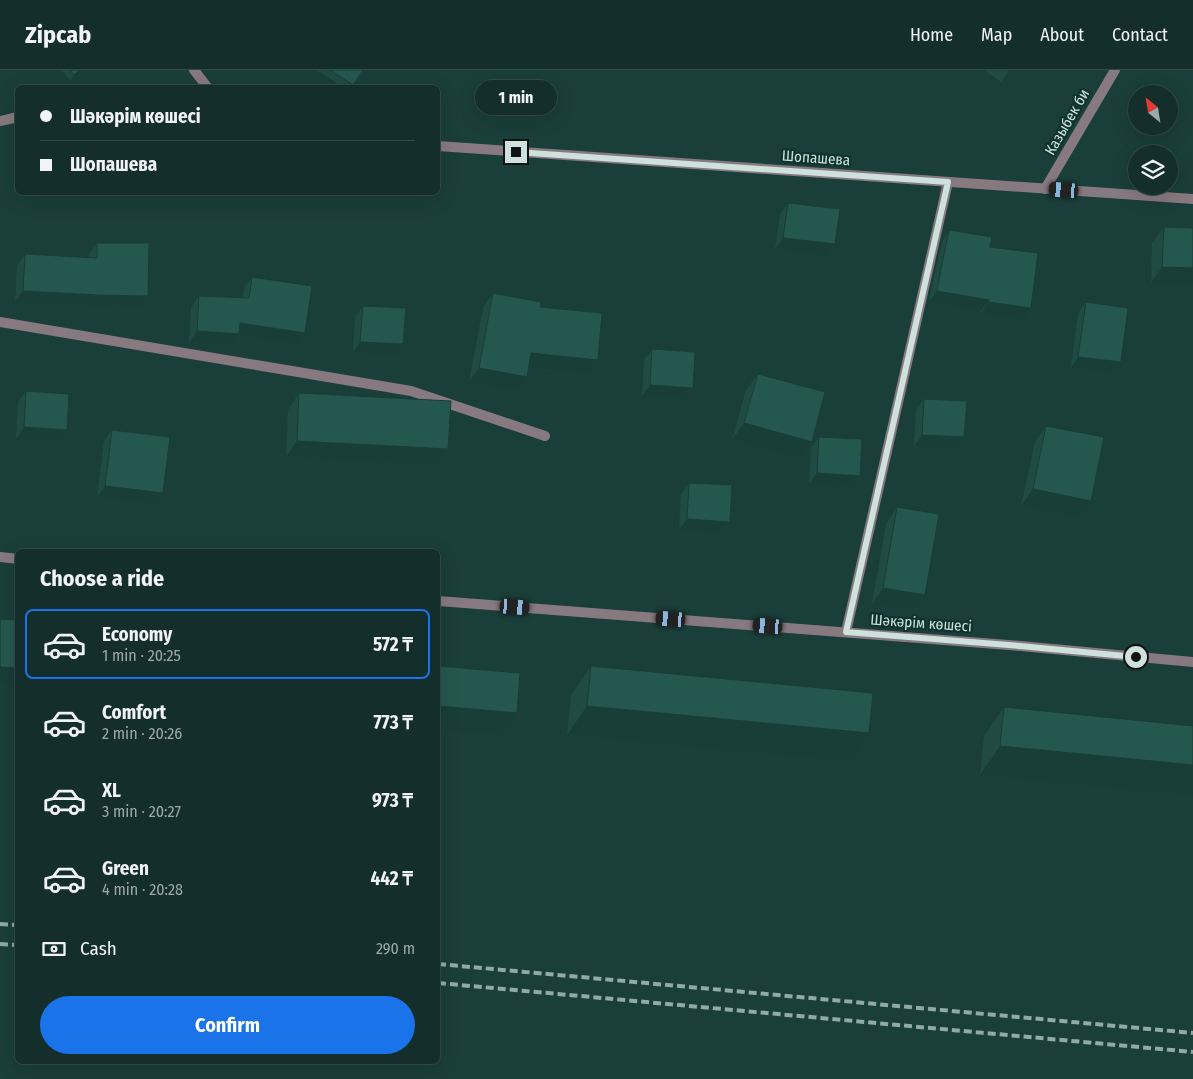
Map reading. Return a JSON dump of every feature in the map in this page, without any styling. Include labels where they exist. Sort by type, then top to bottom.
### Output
[{"type":"street","points":[[194,70],[206,85]]},
{"type":"street","name":"Казыбек би","points":[[1045,189],[1115,70]]},
{"type":"street","points":[[0,121],[15,118]]},
{"type":"street","name":"Шопашева","points":[[440,146],[1193,199]]},
{"type":"street","points":[[846,632],[948,182]]},
{"type":"street","points":[[0,322],[411,390],[545,436]]},
{"type":"street","points":[[0,557],[15,559]]},
{"type":"street","name":"Шәкәрім көшесі","points":[[440,601],[1020,646],[1193,662]]},
{"type":"building","points":[[70,70],[80,70],[74,75]]},
{"type":"building","points":[[330,70],[363,70],[353,85]]},
{"type":"building","points":[[788,203],[840,209],[835,244],[783,238]]},
{"type":"building","points":[[1164,227],[1193,228],[1193,268],[1162,267]]},
{"type":"building","points":[[949,230],[992,237],[990,247],[1038,253],[1031,308],[988,302],[989,300],[937,291]]},
{"type":"building","points":[[97,243],[149,243],[148,296],[23,291],[25,254],[97,258]]},
{"type":"building","points":[[252,277],[312,286],[305,333],[240,323],[239,334],[197,331],[199,296],[249,298]]},
{"type":"building","points":[[493,293],[541,302],[540,307],[602,313],[598,360],[531,353],[527,377],[479,368]]},
{"type":"building","points":[[1086,302],[1128,308],[1121,362],[1078,357]]},
{"type":"building","points":[[363,306],[406,308],[403,344],[360,342]]},
{"type":"building","points":[[652,349],[695,352],[693,388],[650,385]]},
{"type":"building","points":[[758,374],[825,392],[812,442],[744,423]]},
{"type":"building","points":[[26,391],[69,394],[67,430],[24,427]]},
{"type":"building","points":[[299,393],[451,401],[448,449],[297,441]]},
{"type":"building","points":[[924,399],[967,401],[964,437],[922,435]]},
{"type":"building","points":[[1046,426],[1104,437],[1091,501],[1033,489]]},
{"type":"building","points":[[112,430],[170,437],[163,493],[105,486]]},
{"type":"building","points":[[819,437],[862,439],[860,476],[817,473]]},
{"type":"building","points":[[689,483],[732,485],[730,522],[687,519]]},
{"type":"building","points":[[897,507],[939,514],[925,595],[883,588]]},
{"type":"building","points":[[0,619],[15,620],[15,668],[0,667]]},
{"type":"building","points":[[440,666],[520,673],[517,713],[440,706]]},
{"type":"building","points":[[591,666],[873,693],[869,733],[587,706]]},
{"type":"building","points":[[1004,707],[1193,726],[1193,765],[1000,746]]},
{"type":"railway","points":[[0,924],[15,925]]},
{"type":"railway","points":[[0,944],[15,945]]},
{"type":"railway","points":[[440,964],[1193,1033]]},
{"type":"railway","points":[[440,983],[1193,1052]]},
{"type":"route","points":[[516,152],[948,182],[846,632],[1136,657]]}]
